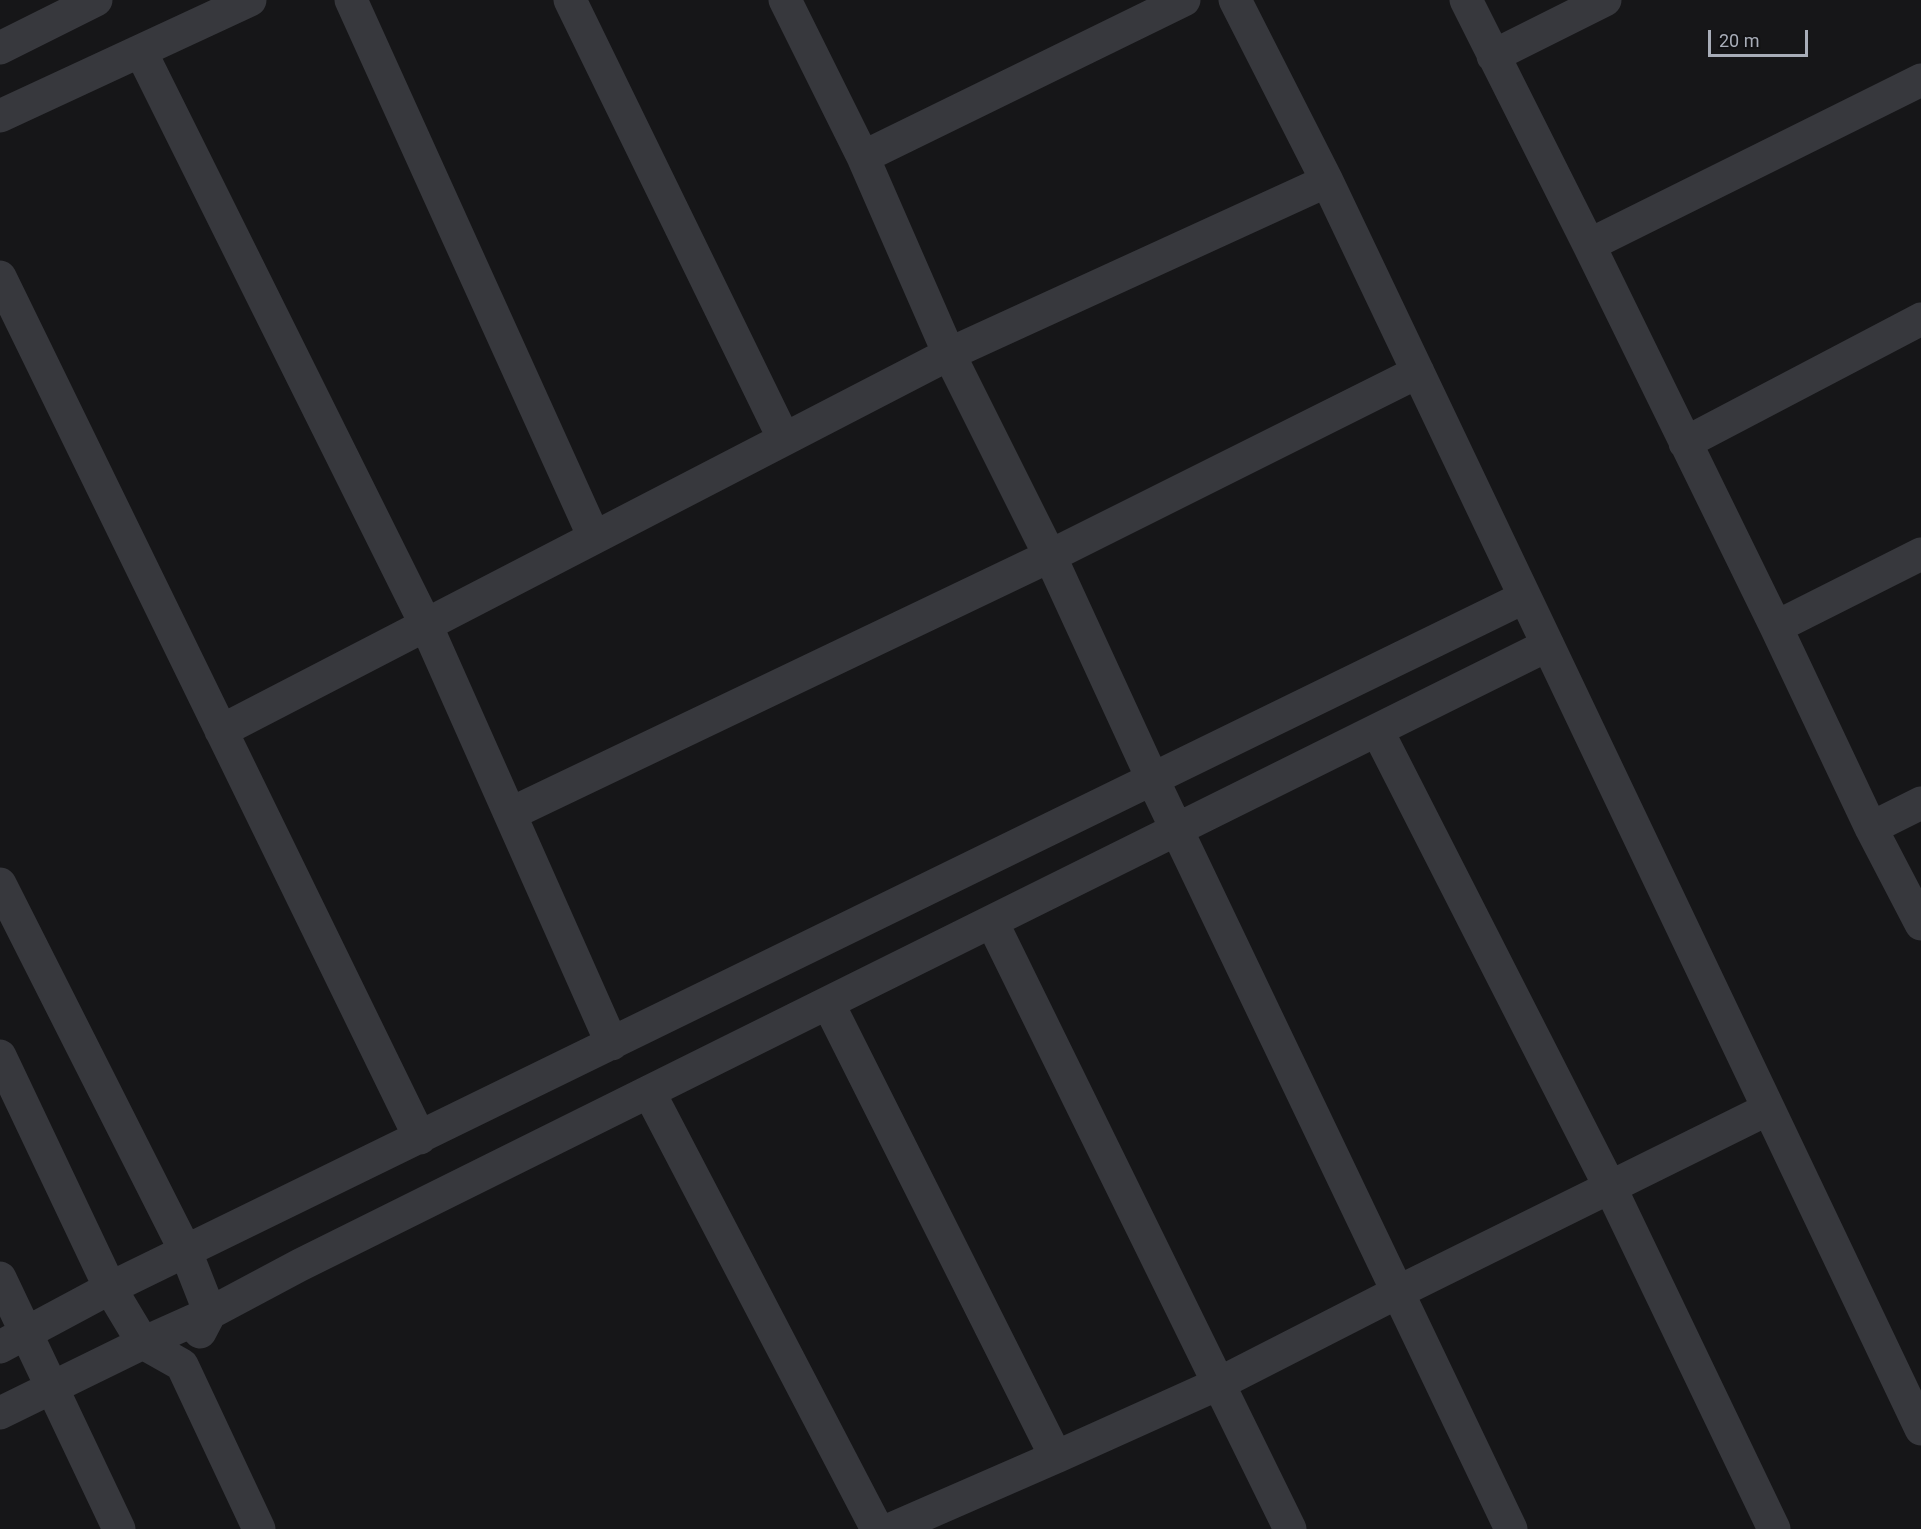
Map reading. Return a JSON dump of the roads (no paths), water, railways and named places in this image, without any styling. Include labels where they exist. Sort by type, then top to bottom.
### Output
[{"type":"street","points":[[0,48],[54,9],[96,0]]},
{"type":"street","points":[[0,116],[250,0]]},
{"type":"street","points":[[351,0],[594,537]]},
{"type":"street","points":[[570,0],[784,439]]},
{"type":"street","points":[[785,0],[862,157],[949,354],[1050,556],[1153,780],[1511,1529]]},
{"type":"street","points":[[862,157],[1184,0]]},
{"type":"street","points":[[1235,0],[1327,182],[1921,1429]]},
{"type":"street","points":[[1466,0],[1776,627],[1871,828],[1921,924]]},
{"type":"street","points":[[1493,56],[1605,0]]},
{"type":"street","points":[[141,52],[426,625],[612,1044]]},
{"type":"street","points":[[1589,245],[1921,80]]},
{"type":"street","points":[[221,730],[949,354],[1327,182]]},
{"type":"street","points":[[0,277],[420,1138]]},
{"type":"street","points":[[1685,443],[1921,319]]},
{"type":"street","points":[[510,814],[1050,556],[1418,372]]},
{"type":"street","points":[[1776,627],[1921,554]]},
{"type":"street","points":[[13,1340],[110,1288],[1525,597]]},
{"type":"street","points":[[0,1413],[210,1313],[300,1265],[1548,645]]},
{"type":"street","points":[[1377,730],[1610,1187],[1774,1529]]},
{"type":"street","points":[[1871,828],[1921,803]]},
{"type":"street","points":[[0,884],[186,1252],[210,1313],[182,1365]]},
{"type":"street","points":[[992,922],[1290,1529]]},
{"type":"street","points":[[828,1003],[1056,1457]]},
{"type":"street","points":[[0,1056],[110,1288],[143,1343],[182,1365],[259,1529]]},
{"type":"street","points":[[649,1092],[877,1529]]},
{"type":"street","points":[[891,1529],[1218,1384],[1768,1108]]},
{"type":"street","points":[[0,1278],[13,1340],[52,1388],[119,1529]]}]
